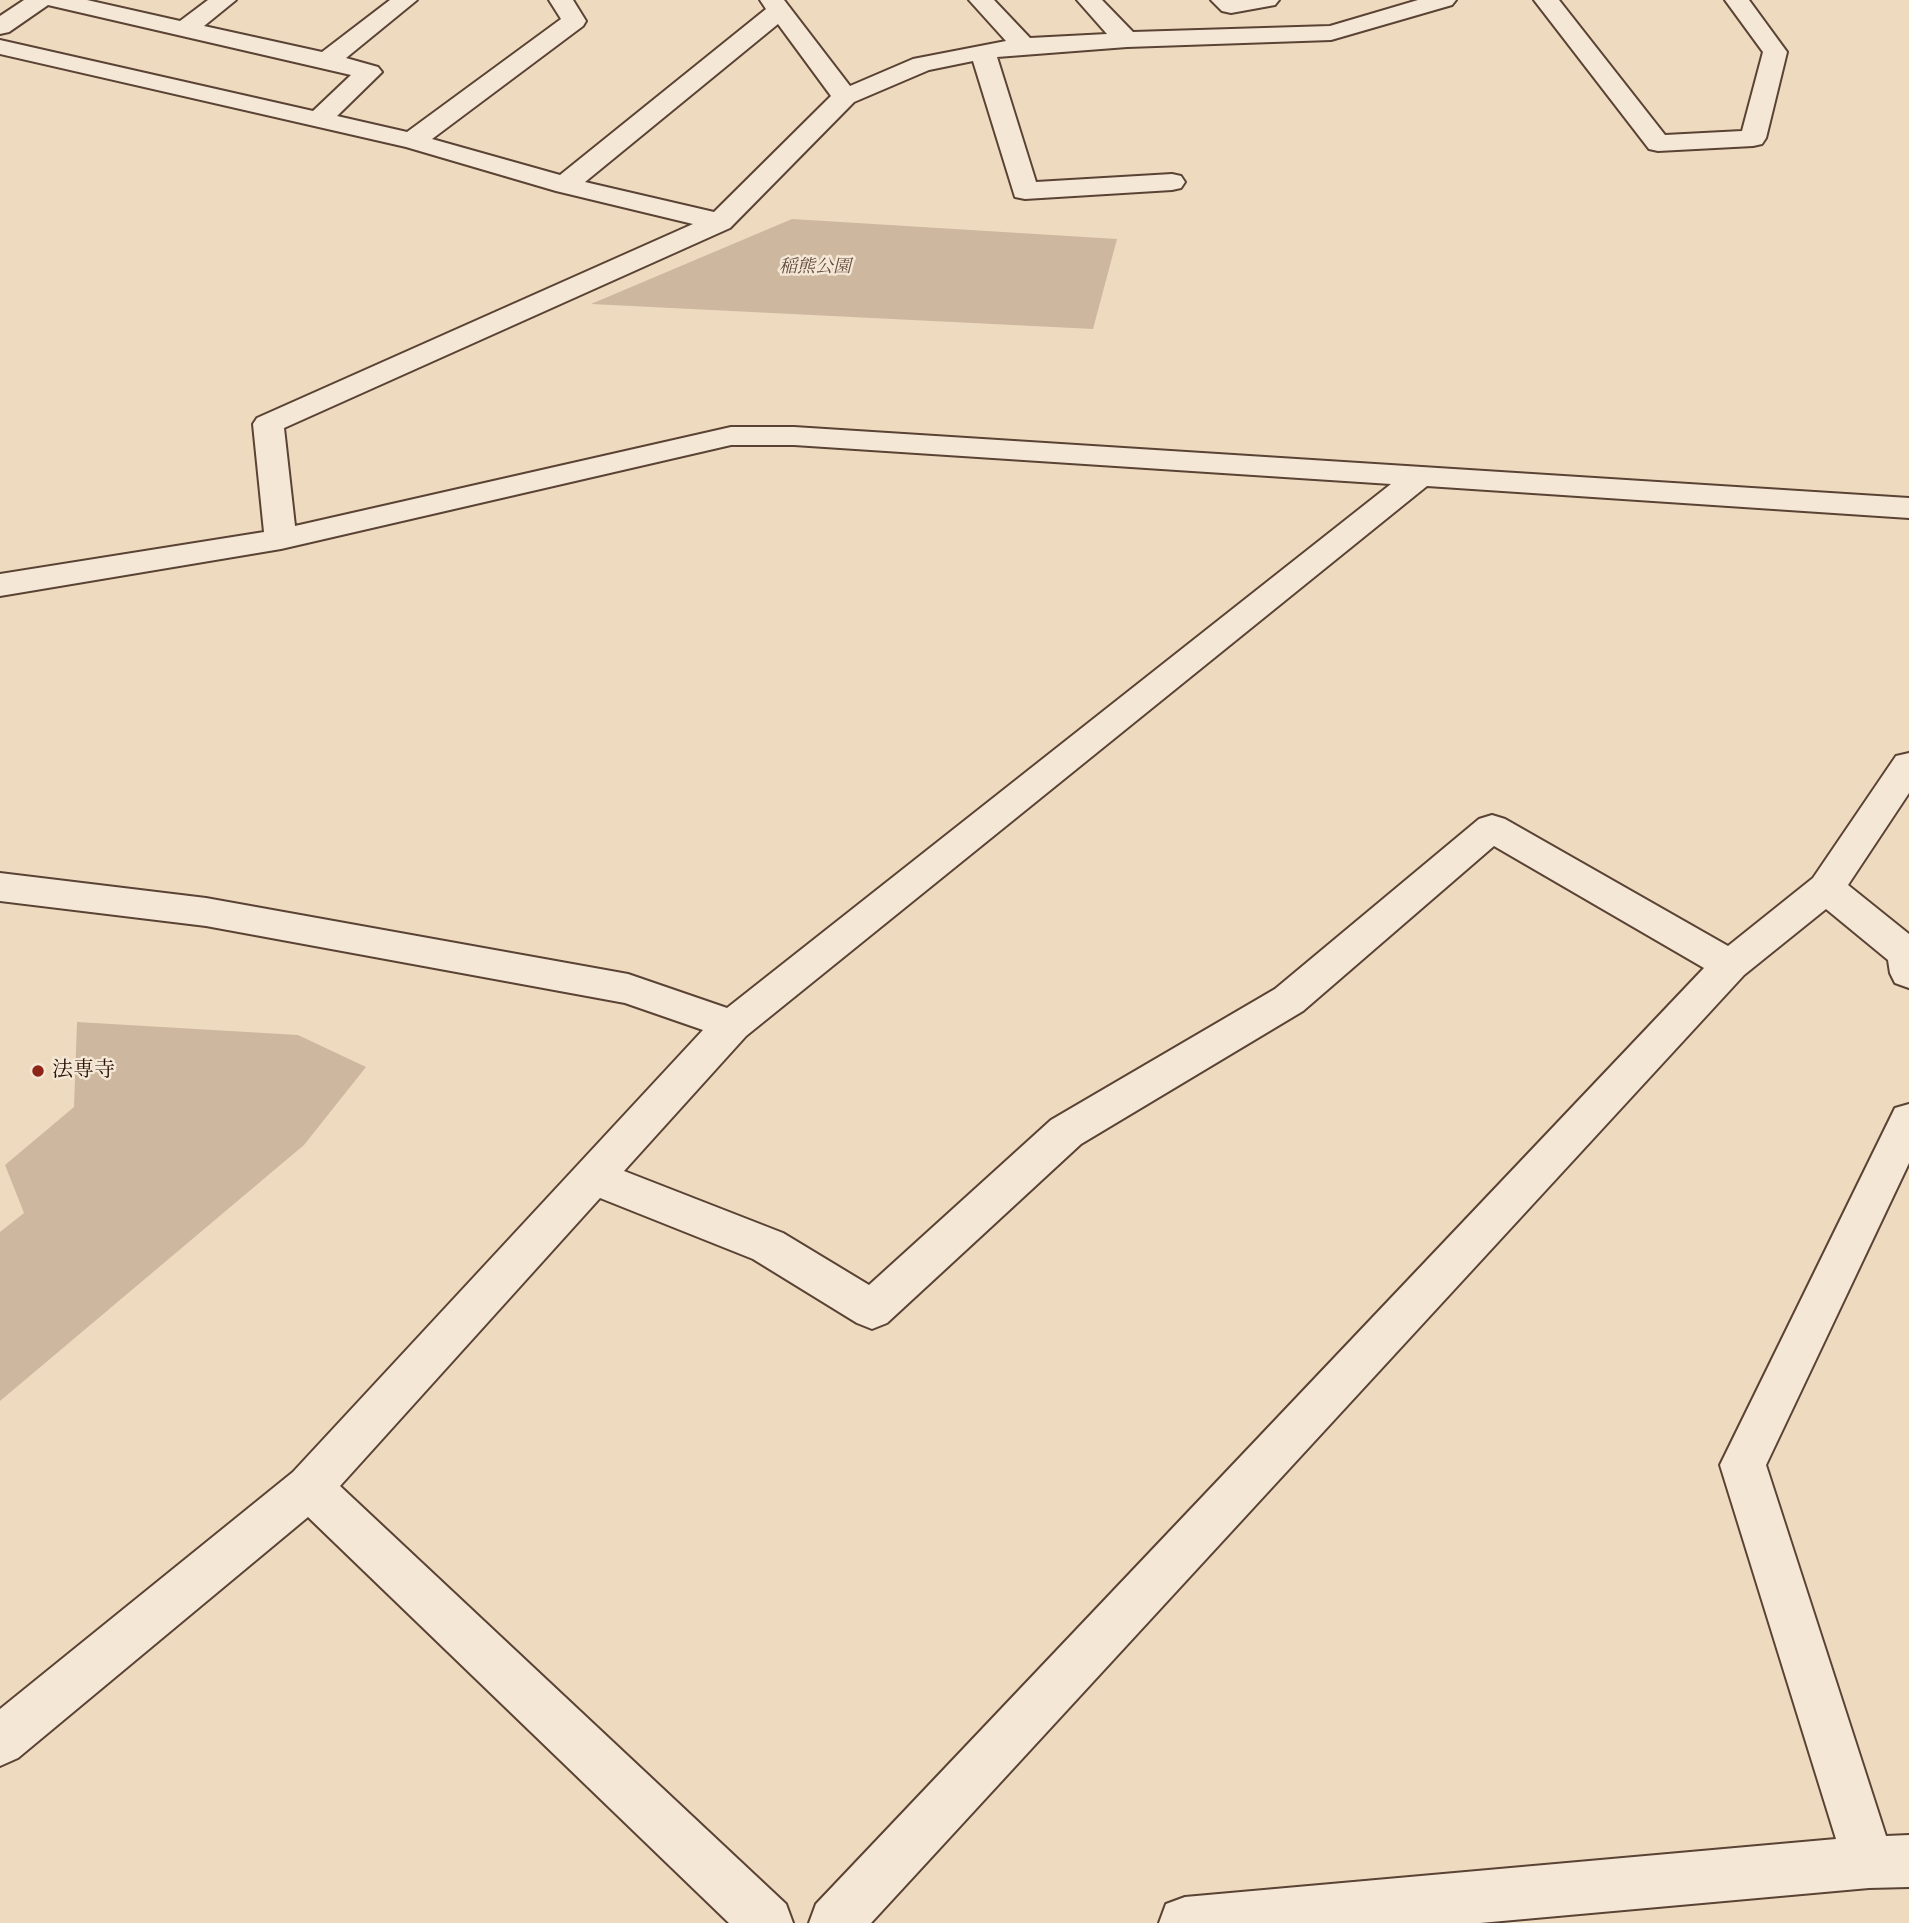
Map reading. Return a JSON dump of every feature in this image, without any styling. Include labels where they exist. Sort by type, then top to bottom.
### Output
[{"type":"street","points":[[0,27],[40,0]]},
{"type":"street","points":[[55,0],[369,72],[319,119]]},
{"type":"street","points":[[183,30],[224,0]]},
{"type":"street","points":[[327,61],[405,0]]},
{"type":"street","points":[[412,142],[573,22],[561,0]]},
{"type":"street","points":[[981,0],[1024,46]]},
{"type":"street","points":[[1089,0],[1127,40]]},
{"type":"street","points":[[1223,0],[1231,6],[1267,0]]},
{"type":"street","points":[[281,539],[268,424],[720,222],[845,97],[922,64],[983,52],[1024,46],[1127,40],[1331,33],[1375,9],[1444,0]]},
{"type":"street","points":[[1546,0],[1658,143],[1753,138],[1775,52],[1737,0]]},
{"type":"street","points":[[565,185],[776,5],[845,97]]},
{"type":"street","points":[[0,47],[319,119],[565,185],[720,222]]},
{"type":"street","points":[[983,52],[1025,191],[1172,182]]},
{"type":"street","points":[[0,584],[281,539],[731,436],[794,436],[1909,508]]},
{"type":"street","points":[[0,1741],[309,1487],[732,1025],[1422,475]]},
{"type":"street","points":[[835,1923],[1730,965],[1826,888],[1909,765]]},
{"type":"street","points":[[593,1177],[768,1246],[872,1310],[1066,1132],[1289,1000],[1492,828],[1730,965]]},
{"type":"street","points":[[0,887],[206,912],[628,989],[732,1025]]},
{"type":"street","points":[[1826,888],[1907,954],[1909,973]]},
{"type":"street","points":[[1185,1923],[1889,1862],[1743,1465],[1909,1120]]},
{"type":"street","points":[[309,1487],[767,1923]]},
{"type":"green space","name":"稲熊公園","points":[[792,219],[1117,239],[1093,329],[591,304]]},
{"type":"green space","points":[[77,1022],[298,1035],[366,1067],[304,1145],[0,1401],[0,1232],[24,1213],[5,1165],[74,1107]]},
{"type":"place","name":"法専寺","points":[[38,1071]]}]
